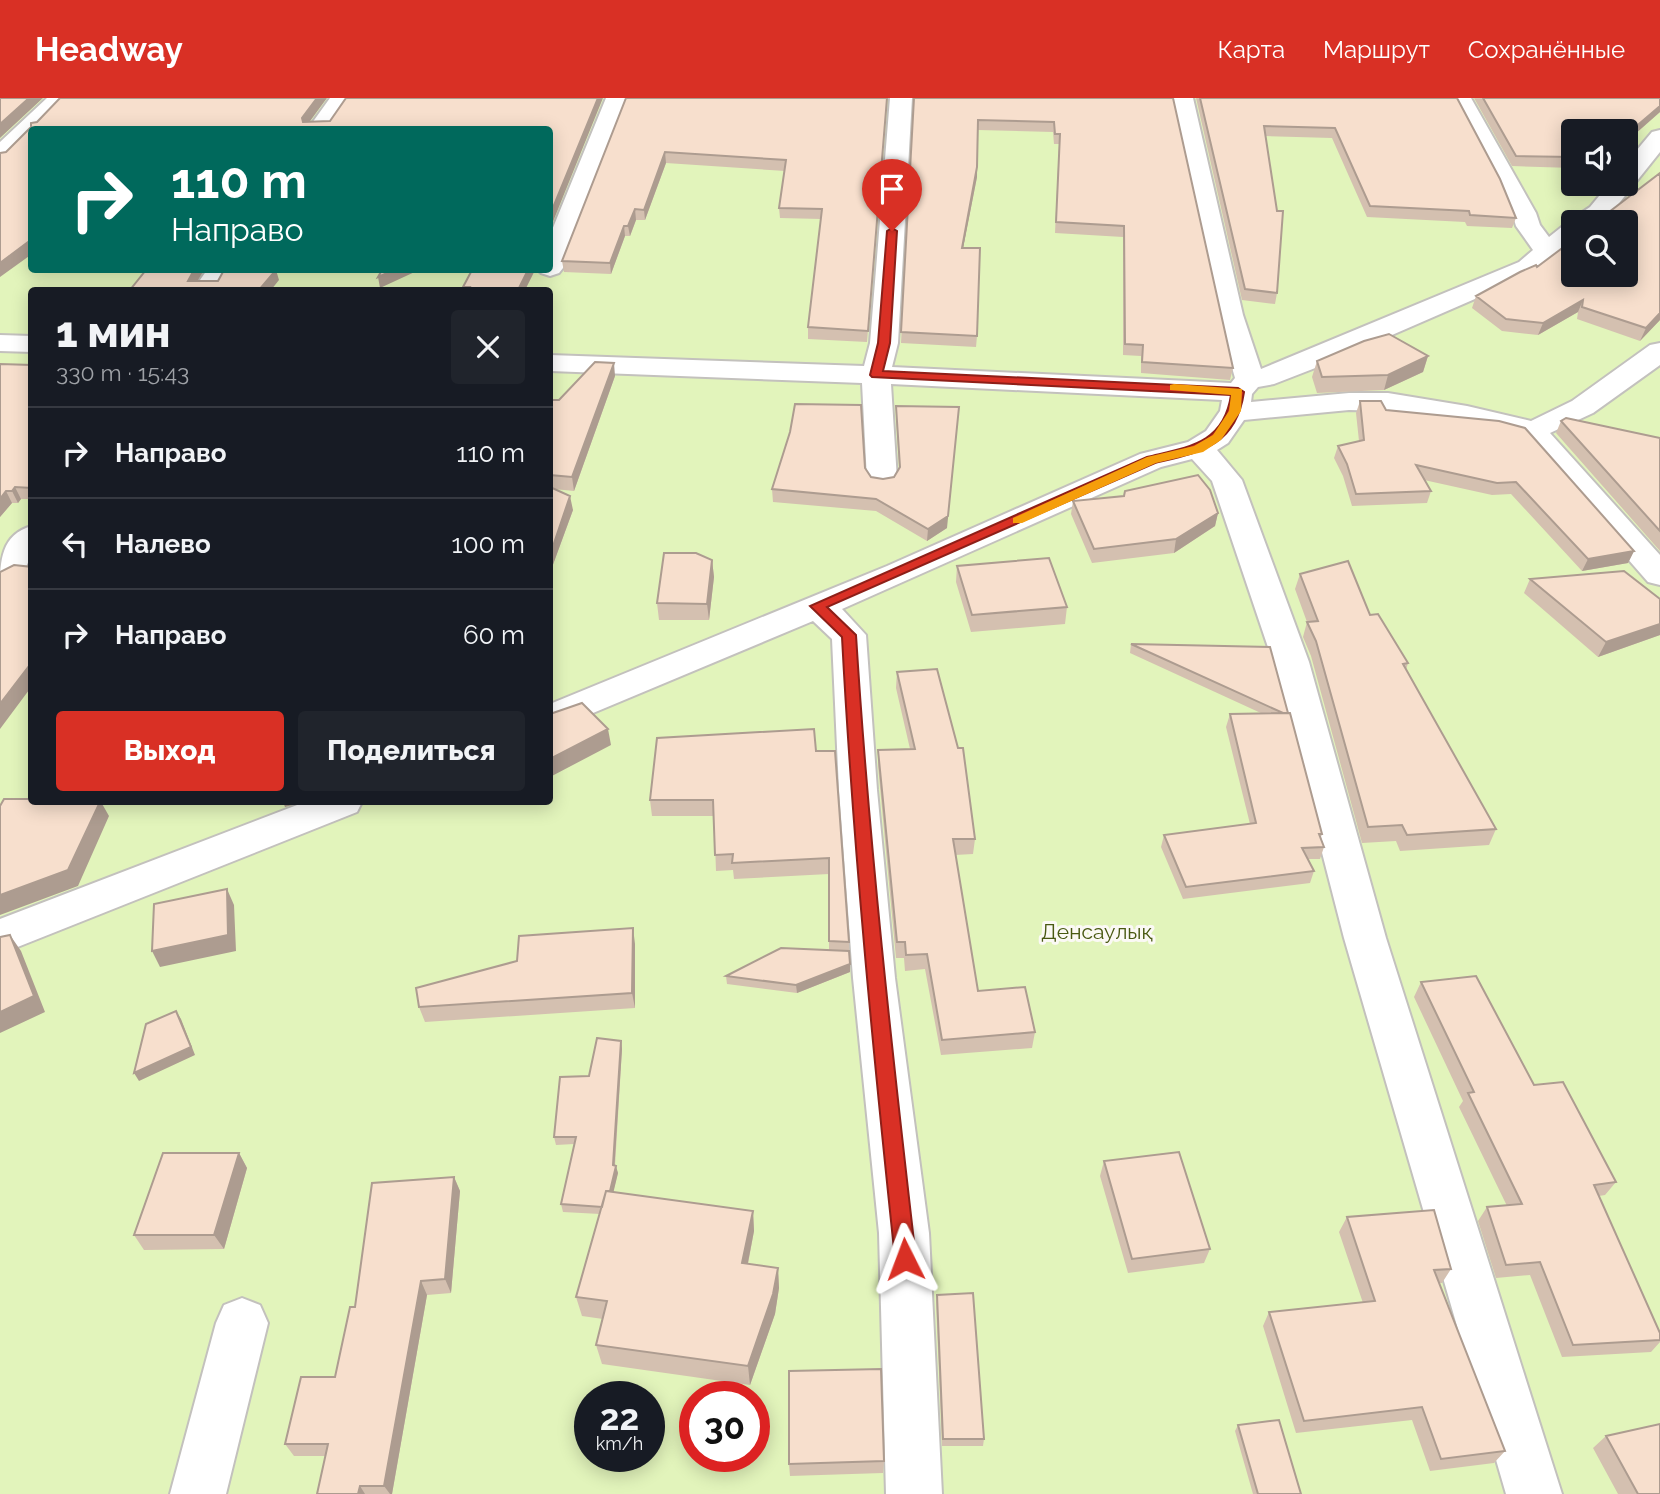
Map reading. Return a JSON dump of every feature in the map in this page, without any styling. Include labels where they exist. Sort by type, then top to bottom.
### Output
[{"type":"street","points":[[30,126],[59,98]]},
{"type":"street","points":[[321,126],[341,98]]},
{"type":"street","points":[[553,258],[575,196],[590,168],[617,98]]},
{"type":"street","points":[[882,480],[876,375],[884,343],[901,98]]},
{"type":"street","points":[[1182,98],[1230,315],[1241,394],[1261,413],[1331,401],[1386,402],[1459,413],[1531,430],[1553,423],[1586,404],[1660,351]]},
{"type":"street","points":[[1460,98],[1524,213],[1528,226],[1548,252]]},
{"type":"street","points":[[0,155],[28,128]]},
{"type":"street","points":[[1638,164],[1660,137]]},
{"type":"street","points":[[1601,210],[1612,196]]},
{"type":"street","points":[[553,717],[911,568],[1151,460],[1198,449],[1217,438],[1241,394],[1264,377],[1313,359],[1528,267],[1561,241]]},
{"type":"street","points":[[0,343],[28,344]]},
{"type":"street","points":[[553,363],[876,375],[1241,394]]},
{"type":"street","points":[[1531,430],[1660,575]]},
{"type":"street","points":[[1198,449],[1227,480],[1291,662],[1364,938],[1534,1494]]},
{"type":"street","points":[[0,578],[28,541]]},
{"type":"street","points":[[817,606],[849,635],[858,790],[874,978],[904,1233],[914,1494]]},
{"type":"street","points":[[0,937],[336,805]]},
{"type":"street","points":[[198,1494],[242,1323]]},
{"type":"green space","name":"Денсаулық","points":[[0,98],[1660,98],[1660,1494],[0,1494]]},
{"type":"building","points":[[0,98],[29,98],[0,124]]},
{"type":"building","points":[[60,98],[317,98],[302,118],[303,122],[330,121],[346,98],[598,98],[553,208],[553,126],[31,126],[31,123],[37,122]]},
{"type":"building","points":[[626,98],[887,98],[868,331],[808,327],[822,209],[779,208],[786,160],[665,152],[644,210],[635,209],[628,226],[624,226],[610,263],[562,261]]},
{"type":"building","points":[[914,98],[1173,98],[1233,368],[1142,362],[1143,345],[1125,344],[1124,226],[1056,222],[1060,134],[1055,134],[1054,122],[978,120],[977,167],[962,248],[980,248],[977,336],[901,332]]},
{"type":"building","points":[[1200,98],[1457,98],[1500,179],[1516,218],[1470,215],[1469,211],[1370,206],[1335,128],[1264,126],[1277,211],[1283,211],[1277,293],[1245,289]]},
{"type":"building","points":[[1483,98],[1660,98],[1660,106],[1638,125],[1638,119],[1561,119],[1561,157],[1516,156]]},
{"type":"building","points":[[28,130],[28,242],[0,263],[0,153],[6,152]]},
{"type":"building","points":[[1660,173],[1660,313],[1646,328],[1582,307],[1583,300],[1543,323],[1506,319],[1476,296],[1520,272],[1536,265],[1537,267],[1561,249],[1561,287],[1638,287],[1638,210],[1612,210],[1630,196],[1638,196],[1638,190]]},
{"type":"building","points":[[144,273],[192,273],[188,281],[218,281],[222,273],[273,273],[262,287],[132,287]]},
{"type":"building","points":[[470,273],[526,273],[520,287],[463,287]]},
{"type":"building","points":[[1389,334],[1428,356],[1388,375],[1322,377],[1317,361],[1364,341]]},
{"type":"building","points":[[595,362],[614,363],[572,477],[553,475],[553,400],[559,400]]},
{"type":"building","points":[[0,364],[28,365],[28,488],[15,487],[12,491],[6,491],[0,499]]},
{"type":"building","points":[[1360,401],[1381,401],[1386,410],[1499,421],[1525,428],[1634,551],[1588,559],[1516,482],[1497,483],[1416,465],[1431,491],[1356,494],[1347,464],[1338,446],[1364,440]]},
{"type":"building","points":[[795,404],[861,405],[865,468],[871,477],[883,479],[894,477],[900,467],[896,406],[959,407],[948,516],[928,529],[876,499],[772,489],[790,432]]},
{"type":"building","points":[[1566,418],[1660,438],[1660,531],[1561,421]]},
{"type":"building","points":[[1198,475],[1210,490],[1218,513],[1176,539],[1094,549],[1073,501],[1124,496],[1125,491]]},
{"type":"building","points":[[553,488],[570,496],[553,546]]},
{"type":"building","points":[[664,553],[696,553],[712,560],[707,604],[657,603]]},
{"type":"building","points":[[1049,558],[1067,607],[972,615],[957,566]]},
{"type":"building","points":[[1348,561],[1370,615],[1378,614],[1408,663],[1403,664],[1496,829],[1407,835],[1402,825],[1368,827],[1316,641],[1307,622],[1318,621],[1300,574]]},
{"type":"building","points":[[14,565],[28,567],[28,667],[0,704],[0,572]]},
{"type":"building","points":[[1624,571],[1660,599],[1660,624],[1606,642],[1530,579]]},
{"type":"building","points":[[1131,644],[1270,647],[1288,713],[1283,713]]},
{"type":"building","points":[[937,669],[958,748],[963,748],[975,839],[953,839],[978,991],[1025,987],[1035,1032],[942,1040],[927,954],[906,955],[905,942],[897,942],[878,750],[915,749],[897,672]]},
{"type":"building","points":[[582,703],[608,729],[553,757],[553,713]]},
{"type":"building","points":[[1290,713],[1324,847],[1302,848],[1314,871],[1186,887],[1164,835],[1256,823],[1230,714]]},
{"type":"building","points":[[814,729],[816,751],[835,751],[849,942],[829,941],[829,858],[732,863],[733,854],[715,855],[713,800],[650,800],[657,738]]},
{"type":"building","points":[[4,799],[28,799],[28,805],[99,805],[68,870],[0,895],[0,806]]},
{"type":"building","points":[[227,889],[228,935],[152,951],[154,904]]},
{"type":"building","points":[[633,928],[632,993],[419,1007],[416,988],[517,961],[519,936]]},
{"type":"building","points":[[10,935],[34,996],[0,1012],[0,937]]},
{"type":"building","points":[[781,948],[849,951],[850,964],[796,985],[726,976]]},
{"type":"building","points":[[1476,976],[1534,1085],[1563,1082],[1616,1182],[1594,1185],[1660,1333],[1660,1340],[1573,1345],[1540,1262],[1506,1265],[1487,1207],[1522,1204],[1468,1093],[1474,1092],[1421,982]]},
{"type":"building","points":[[176,1011],[191,1047],[134,1073],[146,1024]]},
{"type":"building","points":[[597,1038],[621,1041],[613,1165],[616,1166],[610,1191],[606,1191],[602,1207],[561,1204],[576,1137],[554,1137],[560,1077],[589,1076]]},
{"type":"building","points":[[1179,1152],[1210,1249],[1132,1259],[1104,1161]]},
{"type":"building","points":[[163,1153],[239,1153],[214,1235],[134,1235]]},
{"type":"building","points":[[454,1177],[445,1279],[421,1281],[384,1486],[360,1486],[358,1494],[317,1494],[328,1444],[285,1444],[301,1377],[335,1377],[350,1307],[355,1307],[372,1183]]},
{"type":"building","points":[[606,1191],[753,1211],[742,1263],[778,1268],[773,1294],[748,1366],[596,1345],[607,1301],[576,1297]]},
{"type":"building","points":[[1434,1210],[1451,1269],[1434,1270],[1505,1451],[1441,1459],[1422,1407],[1304,1421],[1269,1312],[1375,1301],[1347,1217]]},
{"type":"building","points":[[973,1293],[984,1439],[943,1439],[937,1295]]},
{"type":"building","points":[[881,1369],[884,1461],[789,1464],[789,1371]]},
{"type":"building","points":[[1279,1420],[1301,1494],[1258,1494],[1238,1425]]},
{"type":"building","points":[[1660,1424],[1660,1494],[1638,1494],[1606,1436]]},
{"type":"slow traffic","points":[[1017,521],[1151,460],[1198,449],[1217,438],[1235,411],[1238,392],[1174,388]]},
{"type":"route","points":[[892,231],[884,343],[876,375],[1238,392],[1235,411],[1217,438],[1198,449],[1151,460],[899,573],[817,606],[849,635],[858,790],[874,978],[905,1259]]}]
